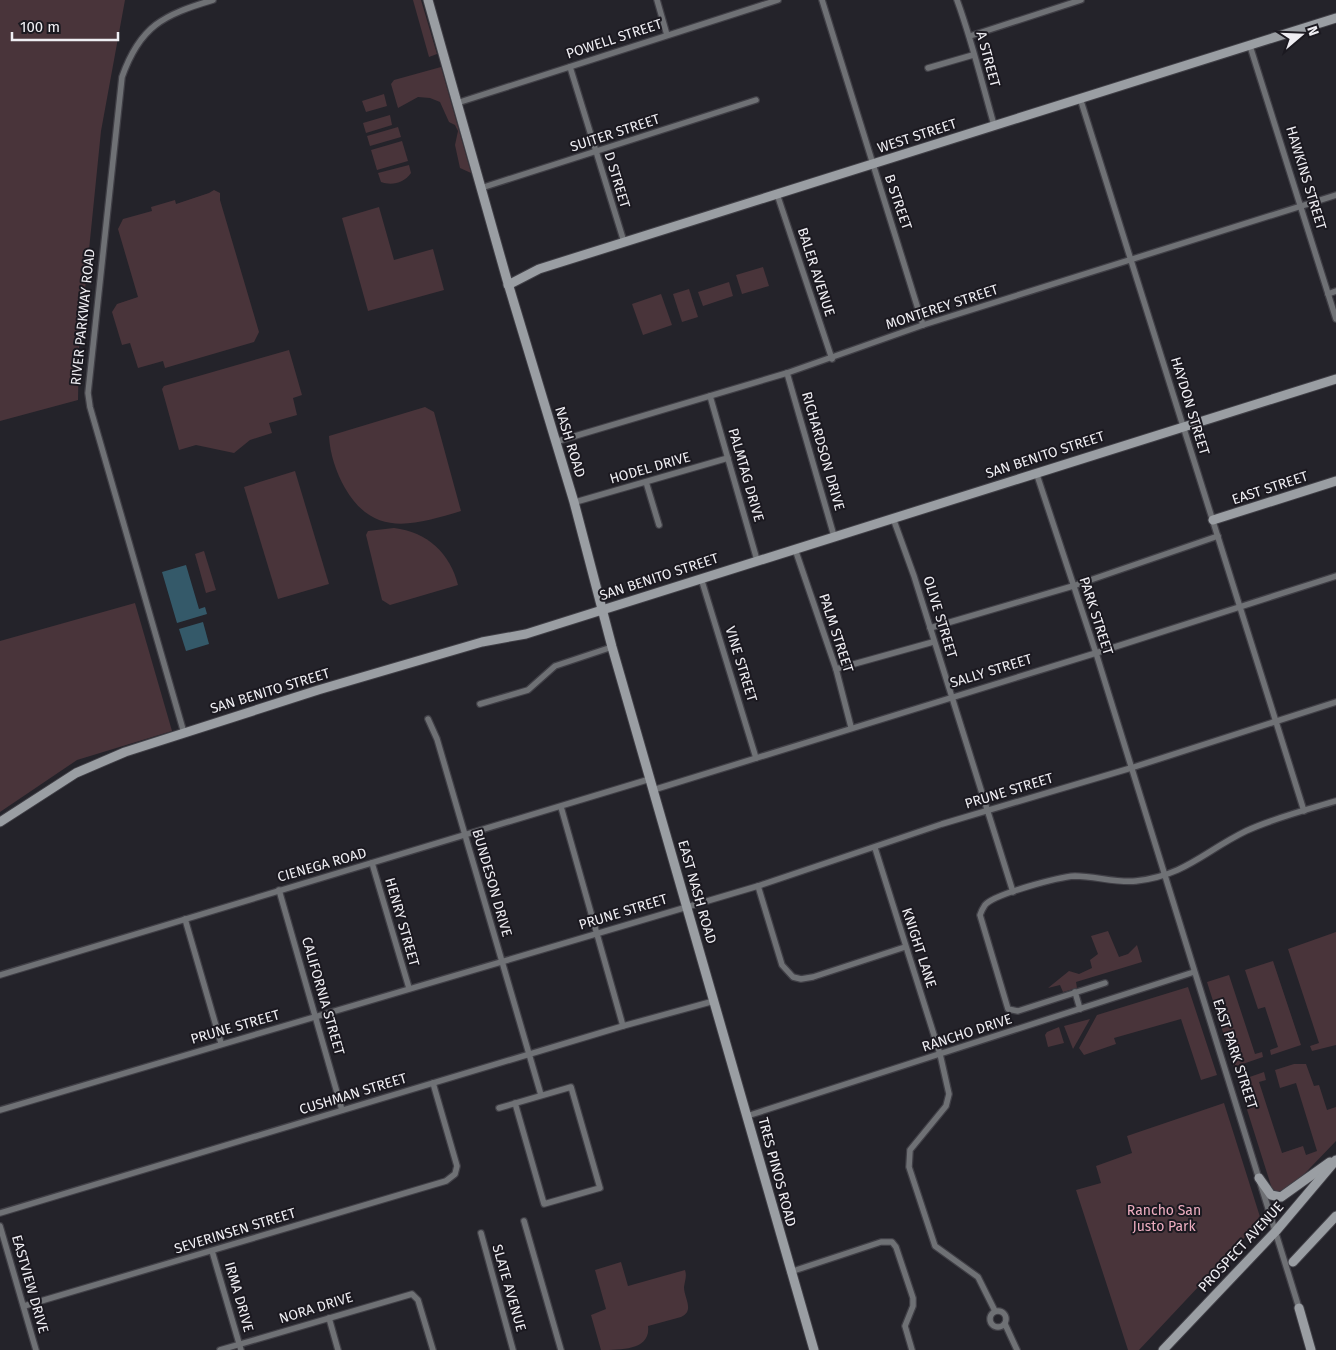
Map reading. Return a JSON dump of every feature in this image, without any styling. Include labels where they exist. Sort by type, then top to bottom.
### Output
[{"type":"street","name":"RIVER PARKWAY ROAD","points":[[184,733],[90,407],[88,393],[122,77],[129,56],[142,37],[158,22],[176,12],[213,0]]},
{"type":"street","name":"NASH ROAD","points":[[428,0],[654,790]]},
{"type":"street","points":[[657,0],[667,36]]},
{"type":"street","name":"POWELL STREET","points":[[458,103],[778,0]]},
{"type":"street","name":"B STREET","points":[[822,0],[923,325]]},
{"type":"street","name":"A STREET","points":[[957,0],[970,36],[973,54],[994,125]]},
{"type":"street","points":[[970,36],[1081,0]]},
{"type":"street","name":"WEST STREET","points":[[508,285],[539,269],[1336,18]]},
{"type":"street","name":"HAWKINS STREET","points":[[1250,46],[1336,319]]},
{"type":"street","points":[[928,68],[973,54]]},
{"type":"street","name":"D STREET","points":[[570,67],[624,242]]},
{"type":"street","name":"HAYDON STREET","points":[[1080,98],[1304,811]]},
{"type":"street","name":"SUITER STREET","points":[[481,188],[596,153],[756,100]]},
{"type":"street","name":"BALER AVENUE","points":[[777,194],[832,359]]},
{"type":"street","name":"MONTEREY STREET","points":[[555,442],[832,359],[923,325],[1336,195]]},
{"type":"street","points":[[1328,294],[1336,291]]},
{"type":"street","name":"RICHARDSON DRIVE","points":[[787,373],[834,536]]},
{"type":"street","name":"SAN BENITO STREET","points":[[0,822],[49,788],[92,765],[184,733],[318,690],[482,642],[526,634],[1336,379]]},
{"type":"street","name":"PALMTAG DRIVE","points":[[710,396],[757,560]]},
{"type":"street","name":"HODEL DRIVE","points":[[579,501],[728,458]]},
{"type":"street","name":"PARK STREET","points":[[1036,472],[1096,653],[1131,768]]},
{"type":"street","name":"EAST STREET","points":[[1213,520],[1336,481]]},
{"type":"street","points":[[646,482],[659,525]]},
{"type":"street","name":"OLIVE STREET","points":[[893,518],[952,696],[1013,892]]},
{"type":"street","points":[[930,628],[1073,586],[1218,536]]},
{"type":"street","name":"PALM STREET","points":[[795,548],[836,669],[851,727]]},
{"type":"street","name":"SALLY STREET","points":[[654,790],[851,727],[1096,653],[1336,576]]},
{"type":"street","name":"VINE STREET","points":[[701,578],[756,758]]},
{"type":"street","points":[[836,669],[934,642]]},
{"type":"street","points":[[480,704],[528,690],[555,666],[612,647]]},
{"type":"street","name":"PRUNE STREET","points":[[0,1110],[221,1043],[758,886],[987,810],[1131,768],[1336,702]]},
{"type":"street","name":"BUNDESON DRIVE","points":[[428,719],[437,739],[541,1096]]},
{"type":"street","name":"EAST PARK STREET","points":[[1131,768],[1276,1231],[1311,1350]]},
{"type":"street","name":"CIENEGA ROAD","points":[[0,975],[650,780]]},
{"type":"street","name":"EAST NASH ROAD","points":[[654,790],[714,1001]]},
{"type":"street","points":[[1105,983],[1018,1010],[1008,1009],[980,915],[986,904],[1013,892],[1064,877],[1089,876],[1128,881],[1164,876],[1197,862],[1244,832],[1336,801]]},
{"type":"street","points":[[560,807],[623,1026]]},
{"type":"street","name":"KNIGHT LANE","points":[[875,848],[940,1054],[948,1088],[948,1100],[910,1150],[909,1167],[935,1246],[978,1277],[995,1311]]},
{"type":"street","name":"HENRY STREET","points":[[372,863],[409,988]]},
{"type":"street","points":[[758,886],[782,965],[795,978],[813,977],[905,947]]},
{"type":"street","name":"CALIFORNIA STREET","points":[[279,890],[342,1110]]},
{"type":"street","points":[[185,919],[221,1043]]},
{"type":"street","name":"RANCHO DRIVE","points":[[747,1116],[1194,972]]},
{"type":"street","points":[[1075,992],[1080,1009]]},
{"type":"street","name":"CUSHMAN STREET","points":[[0,1213],[623,1026],[714,1001]]},
{"type":"street","name":"TRES PINOS ROAD","points":[[714,1001],[790,1272],[814,1350]]},
{"type":"street","name":"SEVERINSEN STREET","points":[[24,1306],[446,1181],[452,1177],[457,1166],[433,1083]]},
{"type":"street","points":[[499,1108],[515,1103],[571,1087],[600,1188],[544,1204],[515,1103]]},
{"type":"street","points":[[1259,1178],[1270,1194],[1281,1197],[1288,1195],[1336,1159]]},
{"type":"street","name":"PROSPECT AVENUE","points":[[1163,1350],[1276,1231],[1336,1159]]},
{"type":"street","points":[[1293,1262],[1336,1216]]},
{"type":"street","points":[[524,1221],[561,1350]]},
{"type":"street","name":"EASTVIEW DRIVE","points":[[0,1226],[36,1350]]},
{"type":"street","name":"SLATE AVENUE","points":[[481,1233],[514,1350]]},
{"type":"street","points":[[790,1272],[881,1242],[892,1242],[896,1247],[913,1298],[913,1306],[905,1326],[912,1350]]},
{"type":"street","name":"IRMA DRIVE","points":[[212,1251],[240,1347]]},
{"type":"street","name":"NORA DRIVE","points":[[220,1350],[240,1347],[408,1294],[412,1294],[418,1300],[433,1350]]},
{"type":"street","points":[[1005,1324],[998,1328],[991,1324],[990,1317],[995,1311],[1000,1311],[1006,1315],[1005,1324],[1017,1350]]},
{"type":"street","points":[[329,1318],[338,1350]]},
{"type":"green space","points":[[0,0],[125,0],[101,131],[79,349],[78,400],[0,421]]},
{"type":"green space","points":[[413,0],[421,0],[437,54],[429,57]]},
{"type":"green space","points":[[441,67],[471,173],[460,168],[455,145],[458,131],[455,125],[449,122],[440,102],[430,98],[418,97],[398,108],[391,84],[394,80]]},
{"type":"green space","points":[[384,94],[387,106],[366,112],[362,101]]},
{"type":"green space","points":[[390,115],[392,125],[366,133],[363,123]]},
{"type":"green space","points":[[398,127],[401,137],[370,146],[367,136]]},
{"type":"green space","points":[[402,141],[408,161],[377,170],[371,150]]},
{"type":"green space","points":[[409,165],[411,173],[405,179],[393,184],[381,182],[378,173]]},
{"type":"green space","points":[[214,190],[220,193],[220,200],[259,332],[254,342],[165,368],[163,361],[138,368],[130,343],[122,345],[112,312],[117,304],[138,297],[118,229],[123,219],[152,211],[151,207],[175,200],[176,204]]},
{"type":"green space","points":[[379,207],[394,260],[433,249],[444,290],[368,311],[342,218]]},
{"type":"green space","points":[[763,267],[769,286],[742,294],[736,275]]},
{"type":"green space","points":[[729,282],[733,296],[703,306],[698,292]]},
{"type":"green space","points":[[689,289],[698,317],[682,322],[673,294]]},
{"type":"green space","points":[[661,294],[672,325],[643,335],[632,304]]},
{"type":"green space","points":[[289,350],[302,395],[293,398],[297,415],[269,423],[272,433],[250,440],[234,453],[196,445],[179,450],[162,389],[164,386]]},
{"type":"green space","points":[[425,407],[434,412],[461,511],[411,523],[396,524],[382,521],[369,515],[356,504],[345,488],[334,463],[329,436]]},
{"type":"green space","points":[[295,471],[329,584],[278,599],[244,487]]},
{"type":"green space","points":[[394,528],[417,534],[435,546],[449,563],[458,585],[390,605],[382,600],[366,535],[368,531]]},
{"type":"green space","points":[[204,551],[216,590],[206,593],[195,554]]},
{"type":"green space","points":[[135,603],[172,731],[77,760],[0,812],[0,641]]},
{"type":"green space","points":[[1108,931],[1119,957],[1128,954],[1137,945],[1142,962],[1076,982],[1077,988],[1063,992],[1060,985],[1048,988],[1069,971],[1079,974],[1092,968],[1090,960],[1098,954],[1091,936]]},
{"type":"green space","points":[[1336,932],[1336,1045],[1312,1051],[1310,1046],[1319,1043],[1288,949]]},
{"type":"green space","points":[[1273,961],[1301,1045],[1271,1055],[1270,1050],[1278,1047],[1265,1007],[1258,1009],[1245,970]]},
{"type":"green space","points":[[1229,975],[1255,1054],[1262,1052],[1263,1057],[1234,1067],[1207,982]]},
{"type":"green space","points":[[1188,987],[1217,1075],[1201,1080],[1181,1019],[1114,1038],[1116,1044],[1084,1055],[1079,1048],[1097,1015]]},
{"type":"green space","points":[[1090,1019],[1073,1049],[1064,1026]]},
{"type":"green space","points":[[1059,1027],[1064,1043],[1048,1047],[1045,1035],[1047,1032]]},
{"type":"green space","points":[[1294,1064],[1306,1064],[1314,1086],[1319,1085],[1327,1110],[1336,1107],[1336,1141],[1285,1194],[1273,1192],[1238,1081],[1264,1072],[1266,1080],[1259,1082],[1282,1153],[1303,1146],[1306,1155],[1317,1151],[1296,1083],[1280,1088],[1275,1070]]},
{"type":"green space","name":"Rancho San Justo Park","points":[[1224,1103],[1261,1220],[1139,1350],[1128,1350],[1076,1190],[1101,1183],[1096,1166],[1132,1153],[1127,1136]]},
{"type":"green space","points":[[621,1262],[628,1286],[685,1270],[684,1291],[688,1308],[681,1317],[648,1326],[648,1334],[645,1340],[634,1347],[618,1350],[601,1350],[591,1315],[606,1309],[595,1270]]},
{"type":"water","points":[[186,565],[199,609],[205,607],[207,614],[177,623],[162,572]]},
{"type":"water","points":[[203,622],[209,644],[186,651],[179,629]]}]
